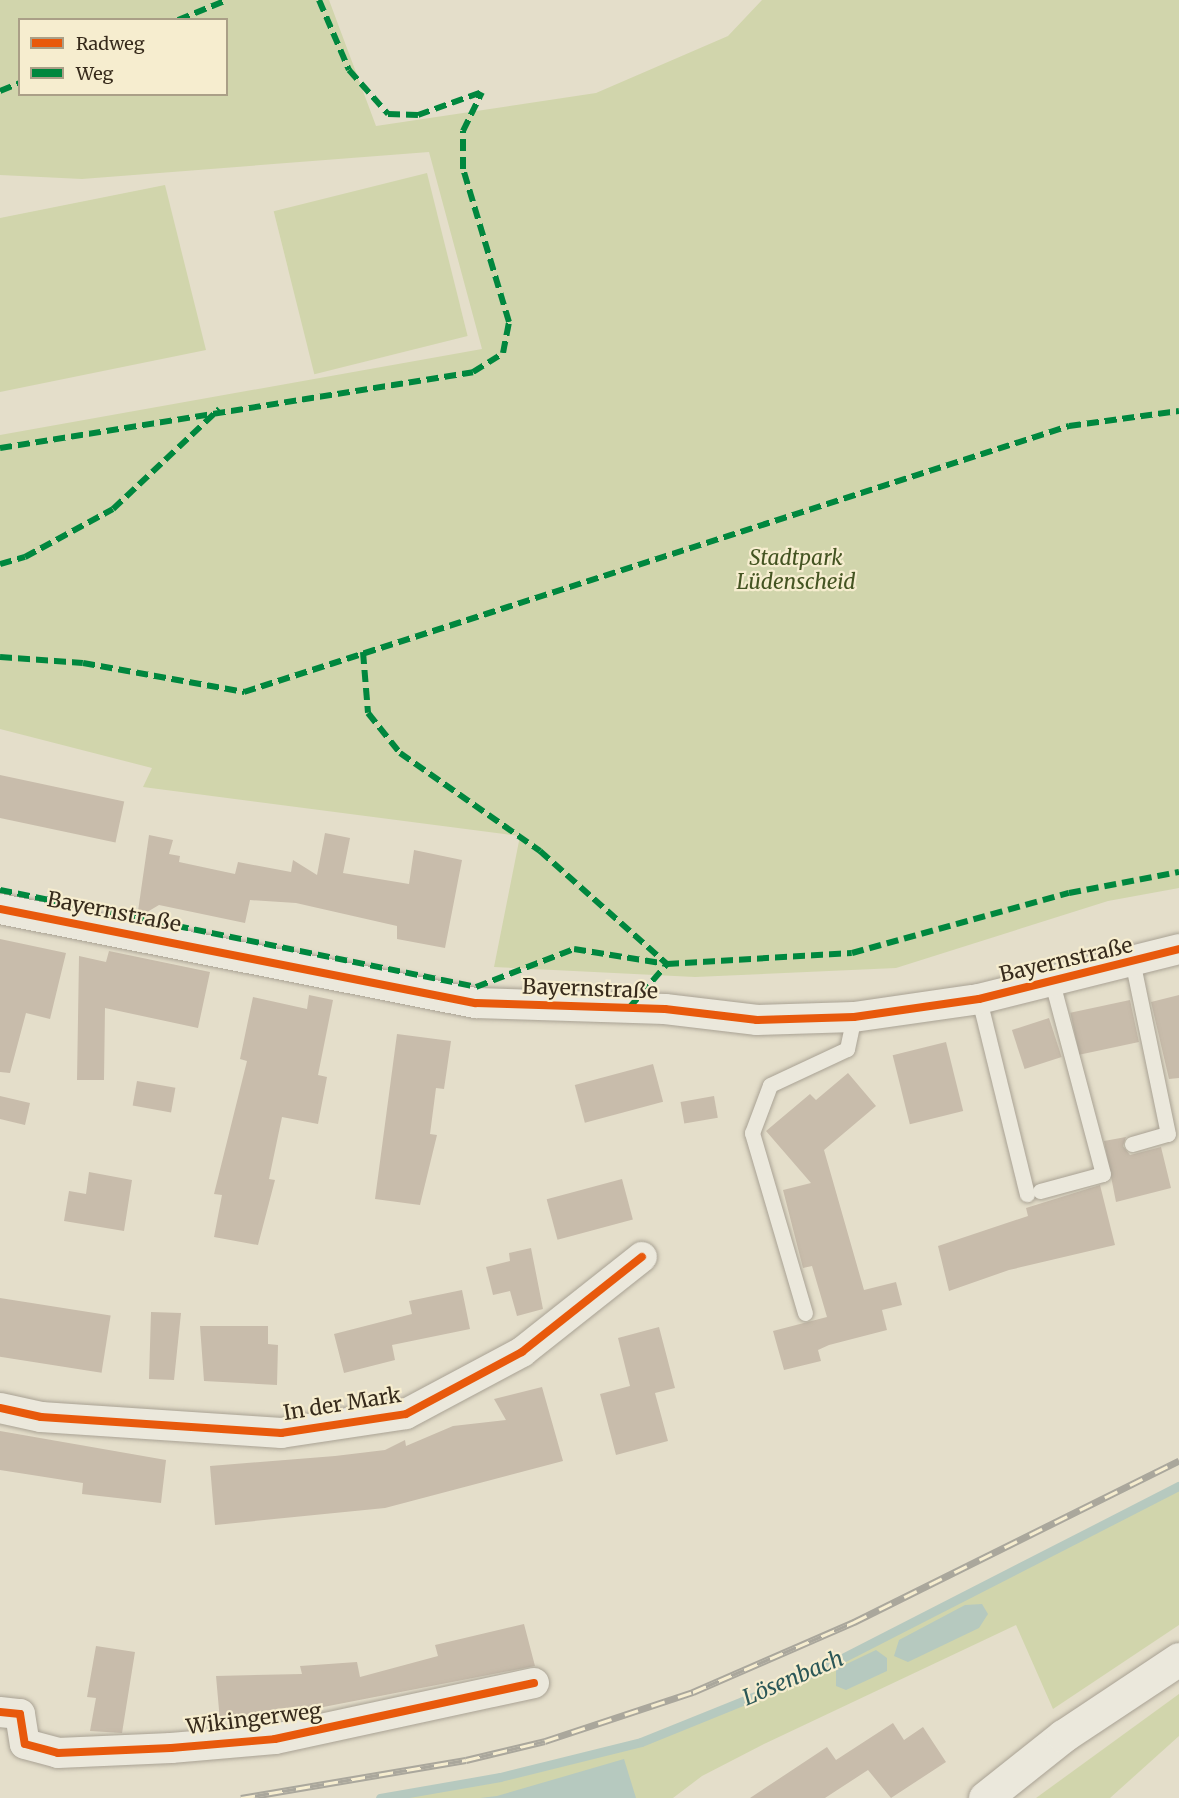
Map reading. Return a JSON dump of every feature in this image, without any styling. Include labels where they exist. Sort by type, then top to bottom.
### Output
[{"type":"main road","points":[[985,1798],[1063,1736],[1179,1659]]},
{"type":"street","name":"Bayernstraße","points":[[0,909],[248,948],[476,1004],[665,1009],[757,1020],[854,1017],[979,999],[1133,965],[1179,949]]},
{"type":"street","name":"In der Mark","points":[[0,1408],[41,1417],[281,1433],[406,1414],[522,1352],[642,1257]]},
{"type":"street","name":"Wikingerweg","points":[[0,1712],[20,1714],[25,1744],[58,1754],[171,1748],[275,1739],[534,1683]]},
{"type":"lane","name":"Bayernstraße","points":[[1132,1144],[1168,1134],[1133,965]]},
{"type":"lane","name":"Bayernstraße","points":[[979,999],[1033,1192],[1103,1174],[1052,982]]},
{"type":"lane","points":[[805,1313],[752,1133],[770,1085],[847,1049],[854,1017]]},
{"type":"green space","name":"Stadtpark Lüdenscheid","points":[[0,0],[329,0],[376,126],[596,93],[728,36],[762,0],[1179,0],[1179,888],[1108,901],[896,968],[695,977],[494,967],[520,836],[143,787],[152,768],[0,729],[0,435],[482,349],[429,152],[82,179],[0,175]]},
{"type":"green space","points":[[427,173],[468,336],[314,374],[274,211]]},
{"type":"green space","points":[[165,185],[206,350],[0,392],[0,218]]},
{"type":"green space","points":[[1179,1486],[1179,1625],[1053,1709],[1016,1625],[764,1744],[702,1776],[673,1798],[380,1798],[500,1777],[641,1741],[817,1671]]},
{"type":"green space","points":[[1179,1694],[1179,1736],[1110,1798],[1036,1798]]},
{"type":"shaded area","points":[[982,1604],[988,1614],[979,1628],[908,1662],[894,1656],[899,1640],[965,1605]]},
{"type":"shaded area","points":[[876,1650],[887,1658],[887,1671],[846,1690],[836,1686],[836,1669]]},
{"type":"shaded area","points":[[624,1759],[636,1798],[480,1798],[497,1796]]},
{"type":"building","points":[[0,775],[124,801],[115,842],[0,818]]},
{"type":"building","points":[[325,833],[350,838],[343,873],[409,884],[414,850],[462,860],[445,948],[397,939],[397,926],[296,903],[250,900],[245,923],[159,905],[137,918],[149,835],[173,840],[169,854],[180,856],[179,862],[235,874],[238,862],[291,872],[293,860],[317,875]]},
{"type":"building","points":[[0,939],[66,953],[50,1019],[26,1013],[10,1073],[0,1072]]},
{"type":"building","points":[[109,951],[210,972],[198,1028],[105,1008],[104,1080],[77,1080],[79,956],[106,962]]},
{"type":"building","points":[[309,995],[333,1000],[318,1075],[327,1077],[318,1124],[282,1117],[269,1179],[275,1180],[258,1245],[214,1237],[222,1195],[214,1194],[247,1061],[240,1059],[253,997],[307,1009]]},
{"type":"building","points":[[1179,995],[1179,1078],[1169,1079],[1151,1002]]},
{"type":"building","points":[[1130,1000],[1139,1042],[1079,1055],[1070,1013]]},
{"type":"building","points":[[1049,1018],[1062,1057],[1025,1069],[1012,1030]]},
{"type":"building","points":[[397,1034],[451,1041],[444,1089],[436,1088],[430,1134],[437,1135],[420,1205],[375,1199]]},
{"type":"building","points":[[946,1042],[963,1111],[910,1124],[893,1055]]},
{"type":"building","points":[[653,1064],[663,1102],[585,1123],[575,1085]]},
{"type":"building","points":[[848,1073],[876,1106],[824,1150],[864,1290],[896,1282],[902,1305],[882,1310],[887,1330],[829,1345],[818,1350],[821,1361],[784,1370],[773,1331],[827,1317],[812,1266],[803,1268],[783,1190],[811,1183],[766,1131],[810,1094],[816,1100]]},
{"type":"building","points":[[137,1081],[175,1088],[171,1112],[133,1106]]},
{"type":"building","points":[[0,1096],[30,1103],[25,1125],[0,1119]]},
{"type":"building","points":[[714,1096],[718,1118],[684,1124],[681,1102]]},
{"type":"building","points":[[1126,1137],[1123,1146],[1130,1155],[1161,1147],[1171,1188],[1116,1202],[1104,1141]]},
{"type":"building","points":[[89,1172],[132,1180],[124,1231],[64,1221],[69,1191],[86,1194]]},
{"type":"building","points":[[622,1179],[633,1220],[558,1240],[547,1199]]},
{"type":"building","points":[[1100,1185],[1115,1245],[1009,1270],[949,1291],[938,1246],[1028,1216],[1026,1208]]},
{"type":"building","points":[[531,1248],[543,1309],[517,1316],[510,1291],[493,1295],[486,1267],[510,1261],[509,1253]]},
{"type":"building","points":[[462,1290],[470,1329],[392,1345],[395,1360],[344,1373],[334,1334],[412,1314],[409,1301]]},
{"type":"building","points":[[0,1298],[111,1316],[102,1373],[0,1357]]},
{"type":"building","points":[[151,1312],[181,1313],[174,1380],[149,1379]]},
{"type":"building","points":[[200,1326],[268,1326],[268,1344],[278,1345],[277,1385],[204,1381]]},
{"type":"building","points":[[659,1327],[675,1388],[655,1393],[668,1441],[616,1455],[600,1394],[630,1386],[618,1338]]},
{"type":"building","points":[[542,1387],[563,1461],[385,1508],[215,1525],[210,1466],[385,1450],[405,1440],[406,1446],[453,1426],[506,1420],[494,1399]]},
{"type":"building","points":[[0,1431],[166,1460],[161,1503],[82,1494],[83,1483],[0,1470]]},
{"type":"building","points":[[524,1624],[535,1666],[277,1716],[277,1721],[220,1721],[216,1676],[302,1674],[300,1666],[357,1662],[360,1677],[438,1656],[435,1645]]},
{"type":"building","points":[[96,1646],[135,1652],[122,1733],[90,1731],[96,1698],[87,1697]]},
{"type":"building","points":[[893,1723],[904,1740],[923,1727],[946,1762],[891,1798],[868,1770],[825,1798],[750,1798],[827,1747],[836,1760]]},
{"type":"waterway","name":"Lösenbach","points":[[380,1798],[500,1777],[641,1742],[817,1671],[1179,1486]]},
{"type":"railway","points":[[241,1798],[466,1760],[545,1741],[693,1692],[854,1622],[1179,1461]]},
{"type":"marked path","points":[[183,18],[227,0]]},
{"type":"marked path","points":[[319,0],[349,70],[388,114],[418,115],[482,92]]},
{"type":"marked path","points":[[0,91],[18,84]]},
{"type":"marked path","points":[[0,448],[473,372],[503,353],[509,322],[463,169],[463,131],[482,92]]},
{"type":"marked path","points":[[0,564],[25,557],[113,509],[219,409]]},
{"type":"marked path","points":[[0,657],[83,663],[244,692],[1069,426],[1179,411]]},
{"type":"marked path","points":[[363,652],[368,713],[400,753],[540,851],[667,964],[852,953],[1069,893],[1179,872]]},
{"type":"marked path","points":[[0,890],[476,987],[574,949],[667,964]]},
{"type":"marked path","points":[[629,1008],[667,964]]},
{"type":"cycle path","points":[[0,909],[476,1003],[665,1009],[757,1020],[854,1017],[979,999],[1179,949]]},
{"type":"cycle path","points":[[0,1408],[41,1417],[281,1433],[406,1414],[522,1352],[642,1257]]},
{"type":"cycle path","points":[[0,1712],[20,1714],[25,1744],[58,1753],[171,1748],[275,1739],[534,1683]]}]
